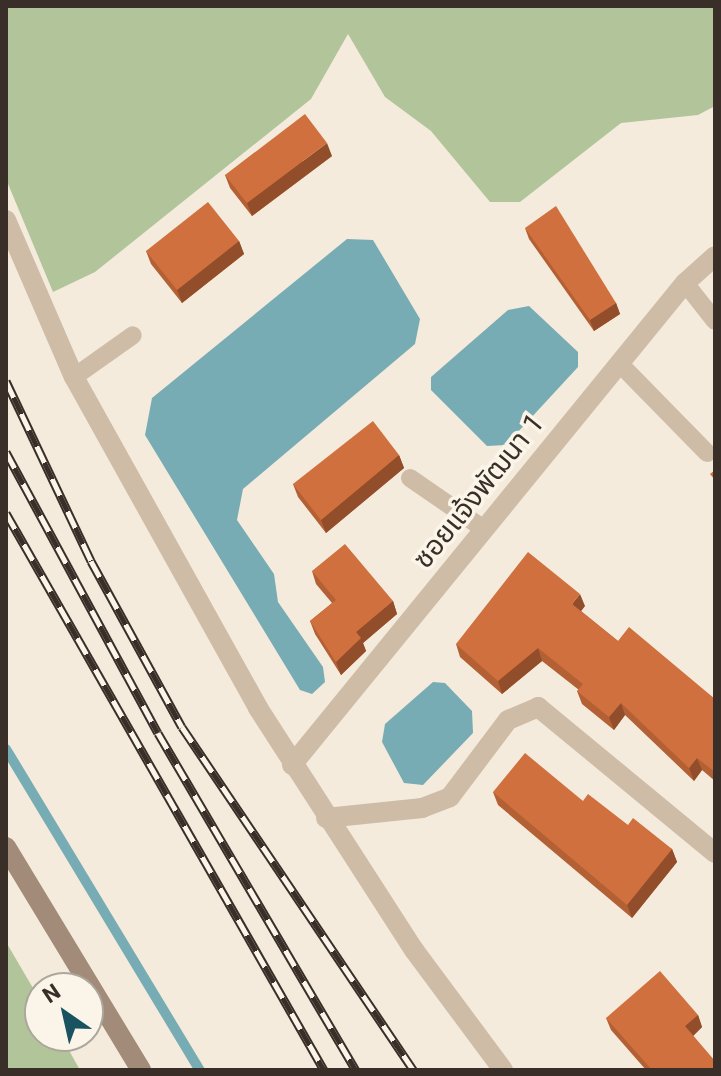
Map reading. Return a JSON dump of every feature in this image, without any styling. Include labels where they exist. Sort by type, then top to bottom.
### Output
[{"type":"main road","points":[[6,847],[136,1068]]},
{"type":"street","points":[[6,220],[74,377],[292,765],[503,1070]]},
{"type":"street","name":"ซอยแจ้งพัฒนา 1","points":[[292,765],[685,283],[715,256]]},
{"type":"street","points":[[326,818],[422,808],[450,797],[508,720],[538,707],[715,853]]},
{"type":"lane","points":[[685,283],[715,321]]},
{"type":"lane","points":[[74,377],[133,335]]},
{"type":"lane","points":[[619,363],[707,453]]},
{"type":"lane","points":[[410,478],[484,529]]},
{"type":"green space","points":[[6,6],[715,6],[715,106],[698,115],[621,123],[520,202],[490,202],[431,131],[385,97],[348,34],[311,99],[95,272],[53,292],[6,179]]},
{"type":"green space","points":[[6,942],[24,973],[24,1052],[70,1052],[80,1070],[6,1070]]},
{"type":"water","points":[[347,239],[373,240],[420,319],[415,344],[243,489],[237,520],[274,574],[278,602],[323,667],[325,682],[312,694],[300,690],[145,435],[152,398]]},
{"type":"water","points":[[529,306],[578,352],[578,367],[506,445],[487,446],[431,390],[431,377],[508,310]]},
{"type":"water","points":[[433,682],[445,683],[472,711],[473,733],[423,785],[404,783],[382,742],[385,724]]},
{"type":"building","points":[[305,114],[327,143],[247,203],[225,175]]},
{"type":"building","points":[[208,202],[239,241],[177,290],[146,251]]},
{"type":"building","points":[[556,206],[616,303],[590,320],[525,228]]},
{"type":"building","points":[[373,421],[399,455],[321,520],[293,484]]},
{"type":"building","points":[[345,544],[393,601],[356,632],[361,638],[336,662],[310,621],[336,600],[312,571]]},
{"type":"building","points":[[528,552],[580,594],[572,604],[618,641],[629,627],[715,699],[715,772],[697,758],[689,768],[621,703],[609,717],[577,691],[583,684],[538,648],[498,681],[456,644]]},
{"type":"building","points":[[525,753],[583,801],[588,794],[628,825],[633,818],[672,849],[627,905],[493,792]]},
{"type":"building","points":[[660,971],[698,1015],[685,1026],[715,1061],[715,1070],[652,1070],[606,1018]]},
{"type":"waterway","points":[[6,749],[200,1070]]},
{"type":"railway","points":[[6,381],[91,561],[182,727],[413,1070]]},
{"type":"railway","points":[[6,452],[158,733],[356,1070]]},
{"type":"railway","points":[[6,513],[324,1070]]}]
